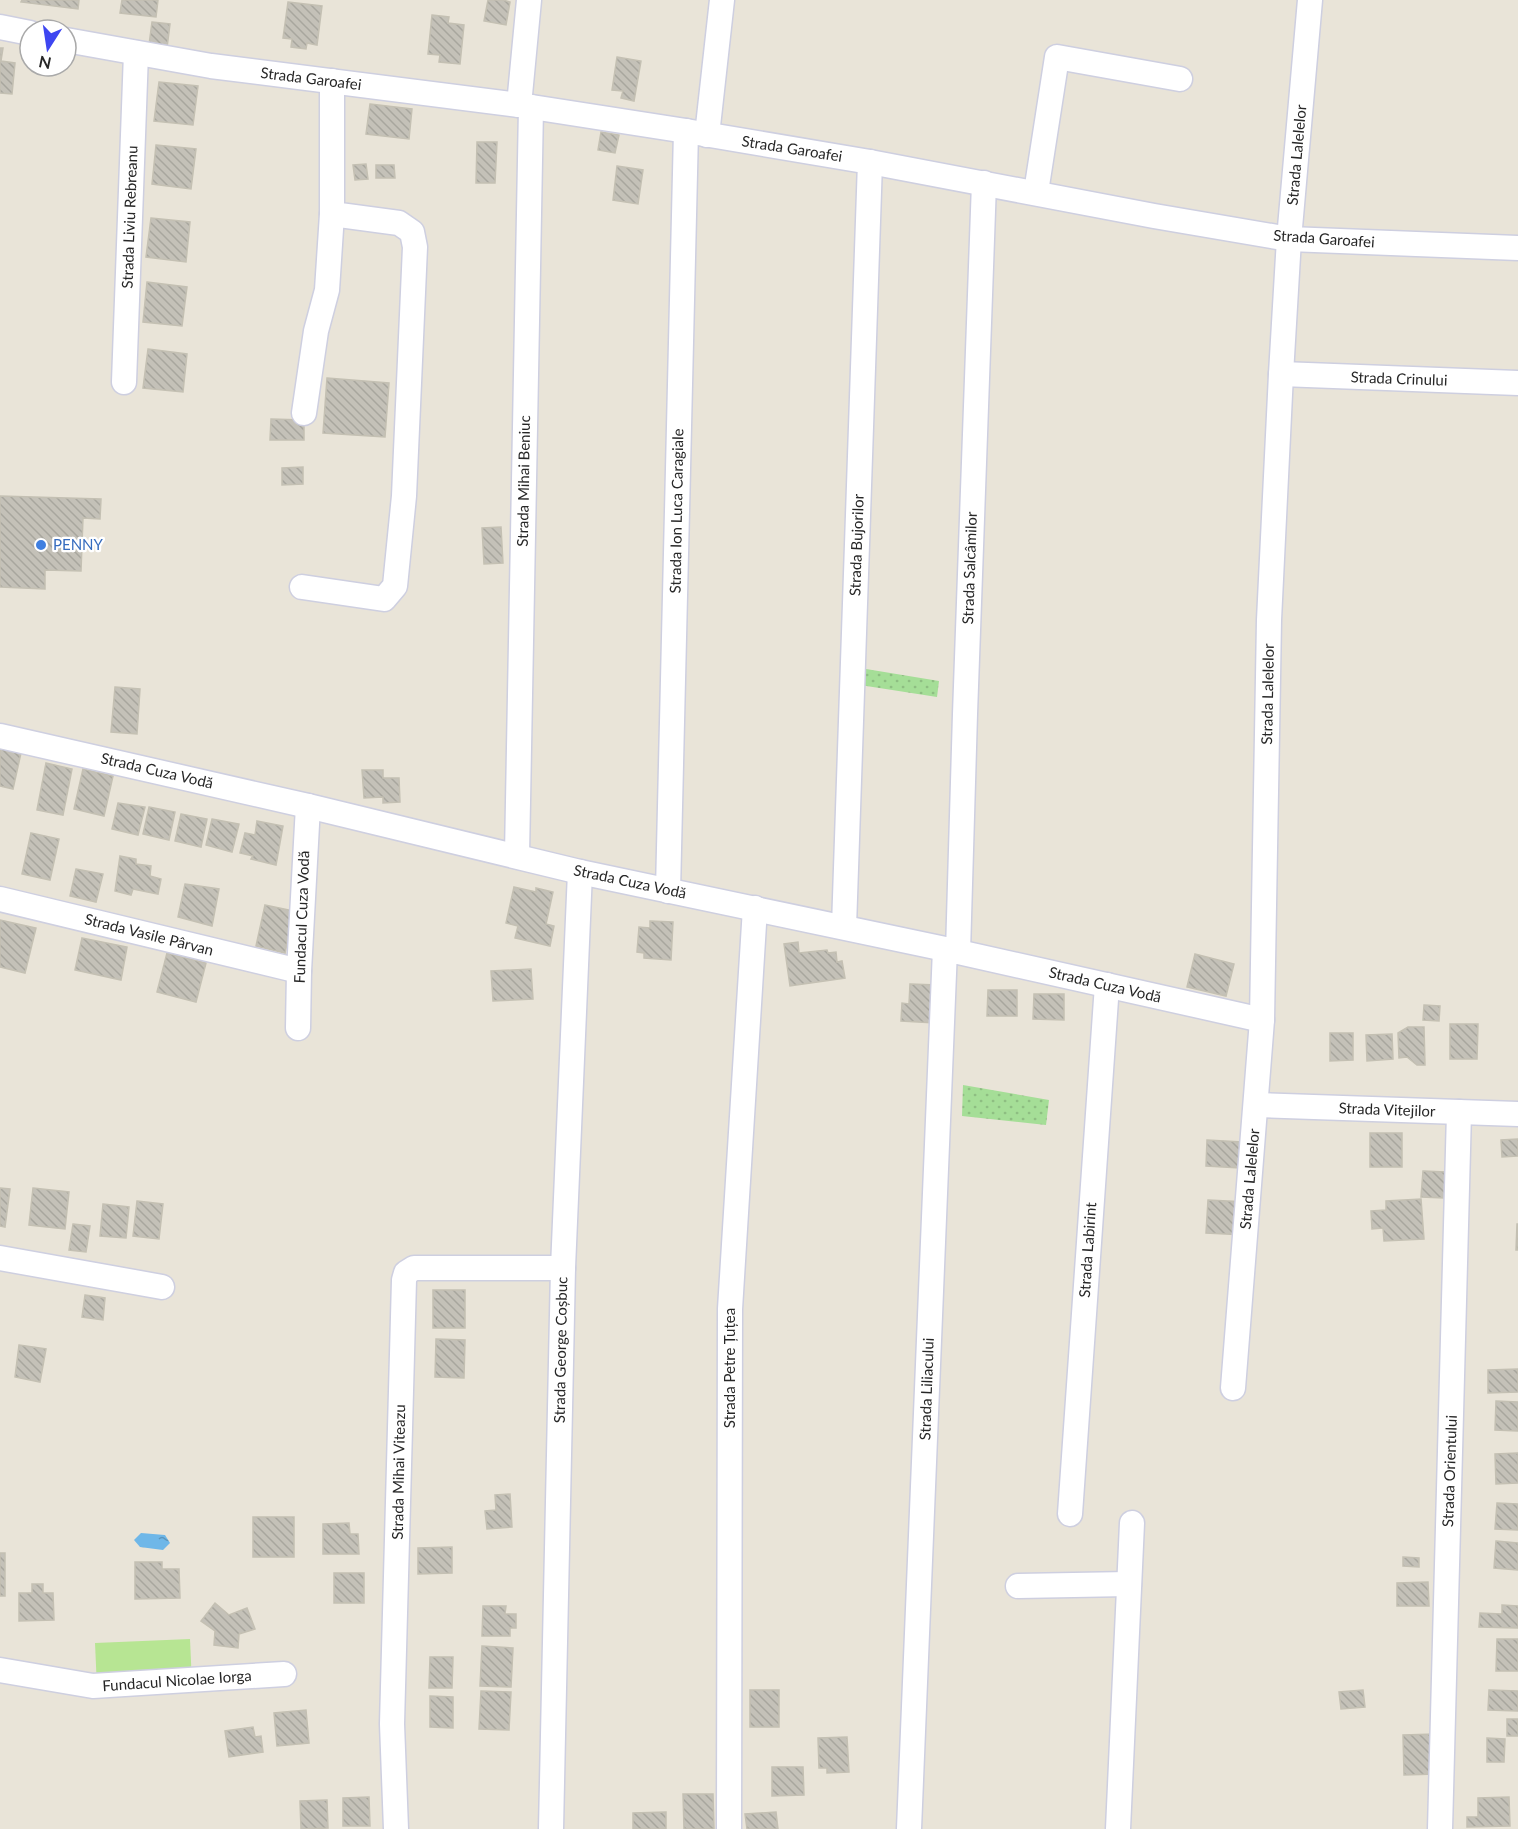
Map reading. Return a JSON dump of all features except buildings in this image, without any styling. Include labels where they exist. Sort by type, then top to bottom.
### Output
[{"type":"street","name":"Strada Mihai Beniuc","points":[[517,855],[525,106],[529,0]]},
{"type":"street","name":"Strada Ion Luca Caragiale","points":[[668,891],[696,133],[722,0]]},
{"type":"street","name":"Strada Lalelelor","points":[[1233,1388],[1262,1020],[1269,620],[1289,239],[1310,0]]},
{"type":"street","points":[[0,27],[18,31]]},
{"type":"street","name":"Strada Garoafei","points":[[78,42],[211,66],[525,106],[696,133],[870,162],[1289,239],[1518,248]]},
{"type":"street","name":"Strada Liviu Rebreanu","points":[[124,382],[136,53]]},
{"type":"street","points":[[1036,192],[1057,57],[1180,79]]},
{"type":"street","points":[[304,413],[316,331],[327,290],[332,214],[332,81]]},
{"type":"street","name":"Strada Bujorilor","points":[[844,927],[870,162]]},
{"type":"street","name":"Strada Salcâmilor","points":[[951,951],[965,714],[984,183]]},
{"type":"street","points":[[302,587],[384,599],[394,586],[404,496],[415,247],[412,232],[399,223],[332,214]]},
{"type":"street","name":"Strada Crinului","points":[[1281,374],[1518,383]]},
{"type":"street","name":"Strada Cuza Vodă","points":[[0,736],[517,855],[580,872],[844,927],[1262,1020]]},
{"type":"street","name":"Fundacul Cuza Vodă","points":[[298,1028],[308,806]]},
{"type":"street","name":"Strada George Coșbuc","points":[[550,1829],[563,1268],[580,872]]},
{"type":"street","name":"Strada Vasile Pârvan","points":[[0,899],[299,971]]},
{"type":"street","name":"Strada Petre Țuțea","points":[[729,1829],[730,1309],[755,908]]},
{"type":"street","name":"Strada Liliacului","points":[[909,1829],[951,951]]},
{"type":"street","name":"Strada Labirint","points":[[1070,1515],[1107,985]]},
{"type":"street","name":"Strada Vitejilor","points":[[1257,1104],[1518,1114]]},
{"type":"street","name":"Strada Orientului","points":[[1440,1829],[1460,1112]]},
{"type":"street","points":[[0,1258],[162,1287]]},
{"type":"street","name":"Strada Mihai Viteazu","points":[[396,1829],[392,1724],[406,1273],[414,1268],[563,1268]]},
{"type":"street","points":[[1118,1829],[1132,1523]]},
{"type":"street","points":[[1018,1586],[1130,1584]]},
{"type":"street","name":"Fundacul Nicolae Iorga","points":[[0,1670],[93,1686],[284,1674]]},
{"type":"green space","points":[[860,668],[939,681],[937,697],[860,685]]},
{"type":"green space","points":[[963,1085],[1049,1100],[1046,1125],[962,1116]]},
{"type":"green space","points":[[190,1639],[192,1684],[97,1688],[95,1643]]},
{"type":"water","points":[[141,1533],[165,1535],[170,1543],[163,1550],[140,1547],[134,1540]]},
{"type":"place","name":"PENNY","points":[[41,545]]}]
